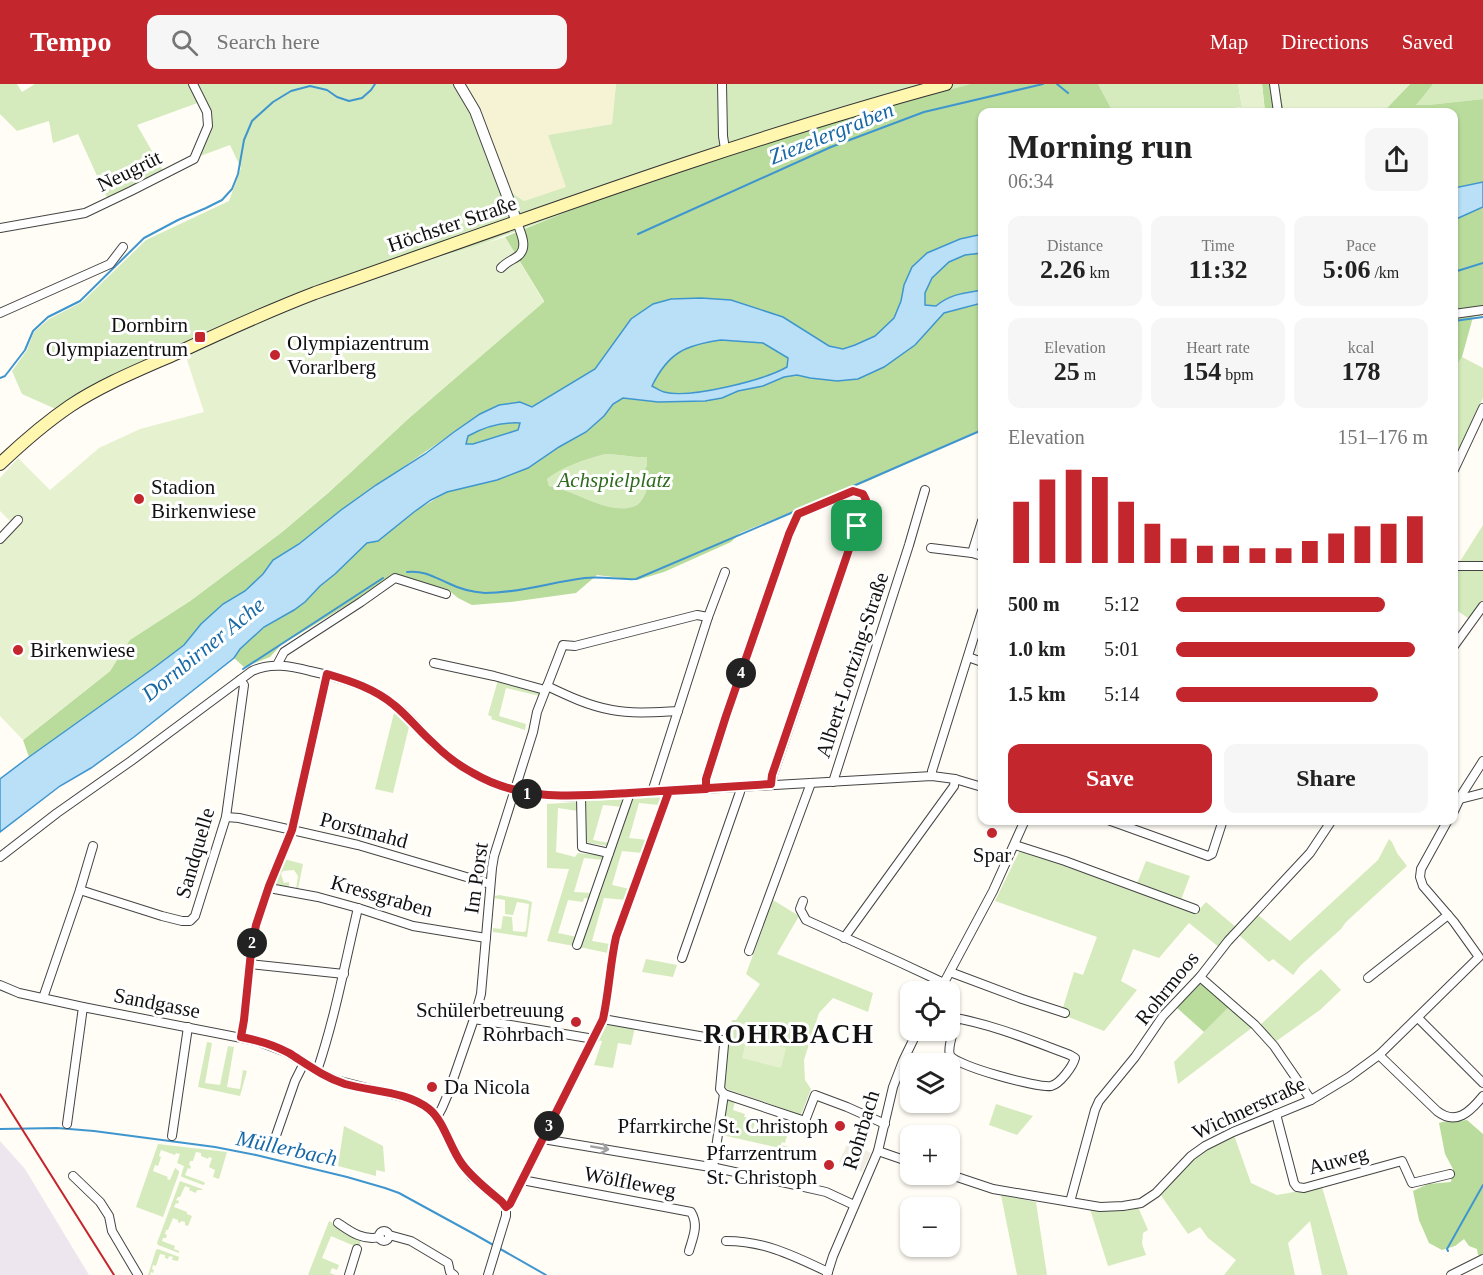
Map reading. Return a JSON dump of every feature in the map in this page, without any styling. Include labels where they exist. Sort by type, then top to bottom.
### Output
[{"type":"main road","name":"Höchster Straße","points":[[0,464],[30,435],[97,390],[235,326],[311,295],[725,149],[946,84]]},
{"type":"street","name":"Neugrüt","points":[[0,228],[85,213],[194,159],[208,126],[207,112],[193,84]]},
{"type":"street","points":[[459,84],[475,111],[523,243],[520,255],[505,263],[501,268]]},
{"type":"street","points":[[722,84],[725,149]]},
{"type":"street","points":[[1274,84],[1277,108]]},
{"type":"street","points":[[0,313],[110,264],[123,247]]},
{"type":"street","points":[[1458,313],[1483,310]]},
{"type":"street","points":[[1458,461],[1483,408]]},
{"type":"street","name":"Albert-Lortzing-Straße","points":[[833,783],[925,490]]},
{"type":"street","points":[[706,789],[706,779],[726,716],[798,514],[853,491],[863,494],[866,500],[772,775],[771,784]]},
{"type":"street","points":[[0,539],[18,520]]},
{"type":"street","points":[[972,553],[978,534]]},
{"type":"street","points":[[931,548],[978,555]]},
{"type":"street","points":[[1458,566],[1483,566]]},
{"type":"street","points":[[652,792],[708,617],[725,572]]},
{"type":"street","points":[[277,665],[284,652],[395,578],[446,594]]},
{"type":"street","points":[[1458,640],[1483,606]]},
{"type":"street","name":"Im Porst","points":[[437,1117],[474,1019],[481,994],[494,856],[546,688],[563,645],[575,646],[697,615],[708,617]]},
{"type":"street","points":[[932,776],[978,624]]},
{"type":"street","points":[[968,657],[978,661]]},
{"type":"street","points":[[434,663],[546,688],[603,708],[629,712],[678,711]]},
{"type":"street","points":[[0,857],[240,680],[258,668],[277,665],[327,674],[363,686],[402,711],[431,742],[453,760],[476,775],[514,791],[547,796],[580,796],[932,776],[956,779],[978,786]]},
{"type":"street","points":[[241,1037],[256,925],[268,888],[292,830],[327,674]]},
{"type":"street","name":"Sandquelle","points":[[80,890],[183,921],[190,921],[195,916],[226,817],[244,685],[240,680]]},
{"type":"street","points":[[1458,803],[1483,761]]},
{"type":"street","points":[[844,938],[954,786],[956,779]]},
{"type":"street","points":[[749,951],[811,783]]},
{"type":"street","points":[[682,958],[740,792],[740,786]]},
{"type":"street","points":[[488,1275],[506,1216],[506,1207],[510,1204],[603,1019],[616,937],[669,791]]},
{"type":"street","points":[[577,945],[630,793]]},
{"type":"street","points":[[1460,799],[1483,793]]},
{"type":"street","points":[[580,796],[582,847],[609,853]]},
{"type":"street","name":"Porstmahd","points":[[226,817],[358,845],[490,884]]},
{"type":"street","points":[[945,981],[985,906],[1023,825]]},
{"type":"street","points":[[1122,825],[1208,856],[1212,854],[1223,825]]},
{"type":"street","name":"Rohrmoos","points":[[1070,1202],[1099,1101],[1135,1057],[1163,1017],[1200,977],[1228,941],[1310,853],[1329,825]]},
{"type":"street","name":"Wichnerstraße","points":[[960,1178],[993,1189],[1100,1207],[1141,1203],[1156,1194],[1191,1156],[1205,1146],[1311,1100],[1349,1077],[1379,1055],[1481,956],[1423,886],[1420,877],[1421,869],[1445,825]]},
{"type":"street","points":[[1015,845],[1195,909]]},
{"type":"street","points":[[43,998],[93,846]]},
{"type":"street","name":"Kressgraben","points":[[268,888],[318,897],[413,926],[486,938]]},
{"type":"street","points":[[803,902],[800,909],[806,920],[908,966],[932,981]]},
{"type":"street","points":[[317,1071],[344,974],[358,908]]},
{"type":"street","points":[[1368,978],[1448,915]]},
{"type":"street","points":[[249,964],[344,974]]},
{"type":"street","points":[[950,972],[1065,1013]]},
{"type":"street","points":[[1200,977],[1255,1025],[1274,1046],[1311,1100]]},
{"type":"street","name":"Sandgasse","points":[[0,985],[83,1007],[257,1041],[286,1052],[342,1083],[414,1100],[437,1117],[461,1163],[472,1177],[506,1207]]},
{"type":"street","points":[[66,1124],[83,1007]]},
{"type":"street","points":[[953,1018],[1002,1029],[1070,1055],[1075,1058],[1074,1064],[1057,1083],[1051,1086],[991,1074],[967,1065],[954,1060],[949,1050],[953,1018]]},
{"type":"street","points":[[1418,1018],[1483,1083]]},
{"type":"street","points":[[474,1019],[594,1040]]},
{"type":"street","points":[[603,1019],[722,1040],[724,1045],[720,1089],[724,1094],[805,1121],[815,1095],[885,1124]]},
{"type":"street","points":[[172,1136],[188,1027]]},
{"type":"street","name":"Rohrbach","points":[[828,1274],[833,1256],[878,1151],[892,1088],[913,1041]]},
{"type":"street","points":[[1379,1055],[1443,1115],[1453,1118],[1464,1115],[1483,1096]]},
{"type":"street","points":[[272,1146],[304,1064]]},
{"type":"street","points":[[713,1168],[724,1094]]},
{"type":"street","name":"Auweg","points":[[1276,1114],[1297,1187],[1304,1188],[1402,1161],[1412,1183],[1450,1174]]},
{"type":"street","points":[[543,1139],[713,1168],[826,1192],[854,1205]]},
{"type":"street","points":[[878,1151],[900,1159]]},
{"type":"street","points":[[73,1176],[100,1202],[109,1216],[112,1231],[138,1275]]},
{"type":"street","name":"Wölfleweg","points":[[522,1180],[692,1212],[696,1220],[695,1230],[688,1251]]},
{"type":"street","points":[[338,1223],[356,1235],[380,1237],[385,1240],[389,1235],[411,1240],[448,1263],[450,1272],[454,1275]]},
{"type":"street","points":[[726,1241],[745,1241],[782,1251],[828,1274]]},
{"type":"street","points":[[349,1275],[357,1248]]},
{"type":"street","points":[[1451,1275],[1483,1259]]},
{"type":"shaded area","points":[[461,84],[616,84],[612,124],[548,135],[567,187],[524,201],[509,191]]},
{"type":"shaded area","points":[[0,1141],[25,1169],[89,1275],[0,1275]]},
{"type":"shaded area","points":[[848,1142],[857,1146],[849,1160],[855,1164],[856,1162],[852,1159],[858,1147],[871,1153],[862,1172],[839,1162]]},
{"type":"green space","points":[[0,84],[17,84],[22,92],[35,84],[461,84],[509,191],[524,201],[566,187],[548,135],[612,124],[616,84],[993,84],[728,156],[477,246],[335,291],[284,311],[186,357],[175,347],[58,410],[22,394],[12,371],[27,350],[34,332],[49,319],[82,302],[146,240],[229,201],[241,168],[230,145],[195,158],[209,126],[203,101],[137,125],[164,172],[108,200],[78,134],[53,143],[49,121],[17,131],[0,114]]},
{"type":"green space","points":[[971,84],[1098,84],[1111,108],[978,108],[978,237],[960,239],[927,253],[912,267],[894,318],[875,336],[843,349],[829,346],[783,317],[731,300],[671,299],[631,319],[595,369],[532,407],[511,403],[480,414],[341,510],[299,544],[273,560],[263,574],[245,591],[223,604],[201,624],[184,645],[29,757],[23,740],[110,671],[129,640],[190,601],[282,532],[544,301],[505,237],[590,203],[739,152]]},
{"type":"green space","points":[[1098,84],[1238,84],[1242,107],[1233,108],[1111,108]]},
{"type":"green space","points":[[1238,84],[1262,84],[1265,108],[1233,108],[1242,107]]},
{"type":"green space","points":[[1262,84],[1279,84],[1283,108],[1265,108]]},
{"type":"green space","points":[[1279,84],[1410,84],[1387,108],[1283,108]]},
{"type":"green space","points":[[1410,84],[1433,84],[1416,105],[1483,99],[1483,182],[1458,187],[1458,108],[1387,108]]},
{"type":"green space","points":[[1433,84],[1483,84],[1483,99],[1415,105]]},
{"type":"green space","points":[[1483,207],[1483,315],[1473,317],[1462,357],[1458,363],[1458,218]]},
{"type":"green space","points":[[505,237],[544,302],[409,418],[282,532],[190,601],[130,640],[110,671],[23,740],[0,716],[0,538],[13,524],[0,511],[0,478],[18,458],[50,490],[99,448],[140,429],[204,412],[186,357],[316,298]]},
{"type":"green space","points":[[978,253],[978,291],[952,297],[936,307],[925,306],[924,293],[932,278],[949,262],[965,255]]},
{"type":"green space","points":[[978,304],[978,431],[868,481],[740,533],[731,542],[664,572],[637,580],[597,575],[576,593],[472,605],[447,589],[393,574],[365,594],[281,645],[270,657],[244,667],[234,658],[240,649],[264,627],[305,602],[367,543],[378,541],[414,512],[447,492],[497,480],[528,468],[586,432],[604,416],[613,404],[623,398],[658,402],[705,401],[797,375],[837,381],[858,379],[884,367],[915,345],[944,313]],"holes":[[[605,454],[647,457],[643,475],[647,489],[637,505],[629,508],[595,503],[549,486],[547,479],[575,464]]]},
{"type":"green space","points":[[721,340],[763,343],[788,358],[787,367],[762,377],[708,391],[662,392],[652,386],[662,367],[676,354],[697,344]]},
{"type":"green space","points":[[1462,357],[1483,368],[1483,398],[1458,454],[1458,363]]},
{"type":"green space","points":[[521,422],[518,430],[465,445],[468,436],[481,430]]},
{"type":"green space","name":"Achspielplatz","points":[[605,454],[647,457],[644,475],[647,489],[637,505],[629,508],[613,507],[595,503],[549,486],[547,479],[560,470]]},
{"type":"green space","points":[[1483,525],[1483,561],[1459,563]]},
{"type":"green space","points":[[1483,569],[1483,600],[1469,619],[1458,611],[1458,571]]},
{"type":"green space","points":[[498,680],[538,691],[540,696],[506,688],[499,716],[526,724],[525,730],[491,719],[492,717],[488,715]]},
{"type":"green space","points":[[394,713],[409,727],[393,793],[375,789]]},
{"type":"green space","points":[[663,797],[659,805],[639,803],[629,838],[648,840],[643,853],[622,851],[612,885],[630,889],[626,900],[604,898],[592,941],[610,944],[608,953],[579,947],[632,799]]},
{"type":"green space","points":[[624,799],[623,807],[603,805],[593,840],[610,843],[607,846],[584,842],[585,801]]},
{"type":"green space","points":[[578,802],[578,811],[558,808],[556,852],[575,857],[578,853],[606,856],[604,860],[584,858],[574,892],[592,893],[591,899],[584,898],[583,902],[568,900],[558,933],[577,937],[574,946],[547,941],[569,869],[547,868],[547,804]]},
{"type":"green space","points":[[1389,839],[1407,866],[1293,975],[1273,959],[1269,962],[1239,935],[1257,914],[1290,941],[1378,860]]},
{"type":"green space","points":[[1020,850],[1134,891],[1146,861],[1190,876],[1179,905],[1197,912],[1206,902],[1237,928],[1220,948],[1189,923],[1159,958],[1133,949],[1121,981],[1137,990],[1104,1031],[1061,1014],[1074,972],[1083,975],[1097,937],[995,901]]},
{"type":"green space","points":[[284,859],[303,864],[298,889],[296,889],[298,876],[294,870],[283,871],[281,874],[284,883],[289,882],[289,888],[278,886],[275,882]]},
{"type":"green space","points":[[499,895],[532,902],[527,937],[493,932],[493,928],[501,929],[503,916],[512,917],[513,931],[526,931],[529,904],[517,902],[513,915],[505,914],[505,900],[494,898]]},
{"type":"green space","points":[[773,900],[799,916],[777,954],[873,993],[868,1012],[833,998],[819,1013],[804,1060],[805,1080],[811,1089],[801,1115],[724,1088],[732,1020],[736,1020],[760,984],[746,974]]},
{"type":"green space","points":[[646,959],[677,965],[673,977],[642,972]]},
{"type":"green space","points":[[1321,969],[1341,990],[1320,1010],[1275,1042],[1260,1025]]},
{"type":"green space","points":[[1202,982],[1230,1006],[1204,1032],[1176,1007]]},
{"type":"green space","points":[[1230,1006],[1253,1027],[1178,1084],[1174,1062]]},
{"type":"green space","points":[[605,1022],[635,1027],[631,1045],[618,1043],[613,1068],[594,1065],[602,1041],[597,1040]]},
{"type":"green space","points":[[747,1038],[786,1048],[781,1068],[742,1058]]},
{"type":"green space","points":[[207,1042],[212,1043],[205,1083],[220,1085],[228,1046],[234,1047],[227,1087],[240,1089],[243,1070],[247,1071],[240,1096],[198,1087]]},
{"type":"green space","points":[[728,1099],[735,1101],[733,1110],[745,1114],[744,1117],[756,1120],[753,1129],[763,1132],[767,1127],[787,1136],[785,1143],[782,1142],[781,1145],[789,1147],[788,1150],[722,1135]]},
{"type":"green space","points":[[996,1104],[1033,1116],[1017,1135],[989,1125]]},
{"type":"green space","points":[[1467,1120],[1483,1134],[1483,1255],[1478,1255],[1477,1249],[1469,1246],[1464,1239],[1455,1246],[1442,1250],[1429,1243],[1419,1220],[1413,1191],[1428,1184],[1451,1182],[1453,1169],[1445,1154],[1439,1123]]},
{"type":"green space","points":[[344,1126],[383,1146],[385,1172],[376,1170],[376,1176],[338,1166]]},
{"type":"green space","points":[[1234,1135],[1251,1183],[1277,1195],[1322,1187],[1348,1275],[1322,1275],[1310,1221],[1288,1243],[1295,1275],[1224,1275],[1236,1260],[1208,1238],[1200,1227],[1188,1234],[1160,1194],[1197,1156]]},
{"type":"green space","points":[[158,1144],[227,1152],[219,1179],[213,1177],[215,1170],[209,1167],[212,1158],[208,1159],[196,1152],[193,1161],[190,1161],[190,1169],[188,1168],[185,1175],[204,1182],[203,1185],[181,1176],[184,1166],[177,1163],[180,1154],[175,1155],[161,1150],[158,1166],[155,1165],[153,1171],[170,1180],[175,1168],[179,1171],[163,1217],[136,1207]]},
{"type":"green space","points":[[180,1181],[203,1190],[197,1190],[196,1193],[185,1186],[176,1200],[179,1201],[174,1207],[192,1216],[188,1226],[185,1222],[180,1223],[173,1218],[166,1230],[166,1238],[162,1241],[175,1246],[174,1249],[179,1253],[157,1243]]},
{"type":"green space","points":[[1001,1195],[1036,1202],[1047,1275],[1017,1275]]},
{"type":"green space","points":[[1138,1207],[1148,1230],[1143,1233],[1142,1244],[1146,1255],[1108,1266],[1090,1209],[1126,1211]]},
{"type":"green space","points":[[329,1221],[361,1240],[359,1248],[331,1236],[322,1258],[339,1265],[337,1270],[332,1268],[330,1273],[335,1275],[308,1275]]},
{"type":"green space","points":[[156,1250],[179,1257],[178,1261],[172,1260],[173,1257],[169,1256],[168,1259],[165,1258],[165,1255],[160,1254],[156,1266],[153,1265],[153,1273],[148,1275]]},
{"type":"water","points":[[1483,182],[1483,207],[1458,218],[1458,187]]},
{"type":"water","name":"Dornbirner Ache","points":[[978,235],[978,253],[965,255],[949,262],[932,278],[925,293],[925,305],[936,306],[952,296],[978,291],[978,304],[944,313],[915,345],[884,367],[858,379],[837,381],[797,375],[784,377],[763,386],[705,401],[658,402],[623,398],[613,404],[604,416],[586,432],[528,468],[497,480],[447,492],[414,512],[378,541],[367,543],[305,602],[264,627],[240,649],[234,658],[134,737],[91,768],[60,786],[0,832],[0,779],[184,645],[201,624],[223,604],[245,591],[263,574],[273,560],[299,544],[376,485],[425,454],[480,414],[499,405],[520,402],[532,407],[595,369],[631,319],[653,304],[671,299],[731,300],[783,317],[829,346],[843,349],[875,336],[894,318],[912,267],[927,253],[960,239]],"holes":[[[721,340],[763,343],[788,358],[787,367],[762,377],[708,391],[662,392],[652,386],[671,358],[688,348]],[[520,423],[518,430],[473,444],[466,444],[468,436],[500,424]]]},
{"type":"waterway","points":[[0,378],[5,376],[25,350],[33,331],[48,317],[80,301],[144,238],[222,200],[232,189],[238,174],[244,140],[252,121],[273,102],[291,91],[310,86],[327,90],[349,101],[362,98],[375,84]]},
{"type":"waterway","name":"Ziezelergraben","points":[[638,234],[831,147],[924,112],[1043,84]]},
{"type":"waterway","name":"Ziezelergraben","points":[[1057,84],[1068,93]]},
{"type":"waterway","points":[[1458,271],[1483,263]]},
{"type":"waterway","points":[[1458,320],[1483,317]]},
{"type":"waterway","points":[[812,504],[978,432]]},
{"type":"waterway","points":[[407,572],[424,573],[458,587],[485,593],[585,578],[636,579],[798,510]]},
{"type":"waterway","points":[[243,669],[383,578]]},
{"type":"waterway","name":"Müllerbach","points":[[0,1129],[57,1128],[94,1131],[215,1147],[347,1177],[399,1193],[546,1275]]},
{"type":"waterway","name":"Müllerbach","points":[[1448,1251],[1447,1249],[1483,1185]]},
{"type":"railway","points":[[0,1094],[114,1275]]},
{"type":"place","name":"Dornbirn Olympiazentrum","points":[[200,337]]},
{"type":"place","name":"Olympiazentrum Vorarlberg","points":[[275,355]]},
{"type":"place","name":"Stadion Birkenwiese","points":[[139,499]]},
{"type":"place","name":"Birkenwiese","points":[[18,650]]},
{"type":"place","name":"Spar","points":[[992,833]]},
{"type":"place","name":"Schülerbetreuung Rohrbach","points":[[576,1022]]},
{"type":"place","name":"Da Nicola","points":[[432,1087]]},
{"type":"place","name":"Pfarrkirche St. Christoph","points":[[840,1126]]},
{"type":"place","name":"Pfarrzentrum St. Christoph","points":[[829,1165]]},
{"type":"district","name":"ROHRBACH","points":[[789,1034]]},
{"type":"route","points":[[857,526],[772,775],[771,784],[706,789],[565,796],[514,791],[463,768],[431,742],[402,711],[390,702],[363,686],[327,674],[292,830],[256,925],[241,1037],[268,1044],[286,1052],[336,1080],[414,1100],[437,1117],[461,1163],[472,1177],[506,1207],[510,1204],[603,1019],[616,937],[669,791],[706,789],[706,779],[726,716],[798,514],[853,491],[863,494],[866,500],[857,526]]}]
